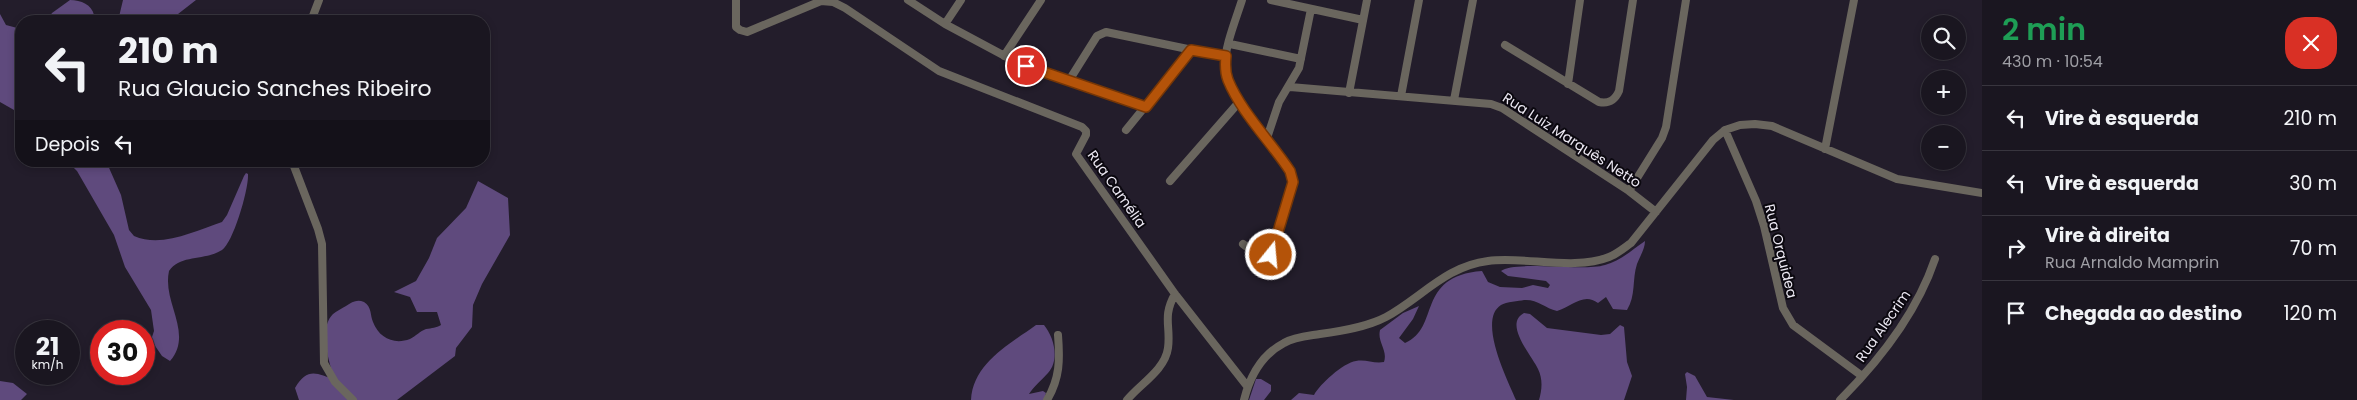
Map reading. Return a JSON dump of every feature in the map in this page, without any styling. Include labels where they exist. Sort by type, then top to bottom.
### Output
[{"type":"street","points":[[313,15],[319,0]]},
{"type":"street","name":"Rua Camélia","points":[[736,0],[736,26],[740,30],[747,32],[821,1],[833,2],[845,8],[939,72],[1078,125],[1086,131],[1086,135],[1076,154],[1175,294],[1247,386]]},
{"type":"street","points":[[908,0],[945,24],[1004,56],[1146,107]]},
{"type":"street","points":[[945,24],[961,0]]},
{"type":"street","points":[[1004,56],[1041,0]]},
{"type":"street","points":[[1242,0],[1226,56],[1225,68],[1228,79],[1240,101],[1290,171],[1293,182],[1271,255],[1267,259],[1262,259],[1243,244]]},
{"type":"street","points":[[1271,0],[1363,20]]},
{"type":"street","points":[[1349,93],[1367,0]]},
{"type":"street","points":[[1401,96],[1419,0]]},
{"type":"street","points":[[1454,100],[1473,0]]},
{"type":"street","points":[[1568,84],[1580,0]]},
{"type":"street","points":[[1504,45],[1599,102],[1610,102],[1615,99],[1619,91],[1633,0]]},
{"type":"street","points":[[1629,191],[1662,138],[1666,127],[1686,0]]},
{"type":"street","points":[[1826,149],[1854,0]]},
{"type":"street","points":[[1267,138],[1279,102],[1290,87],[1299,68],[1311,9]]},
{"type":"street","points":[[1070,79],[1096,36],[1101,33],[1111,32],[1226,56]]},
{"type":"street","points":[[1230,44],[1300,59]]},
{"type":"street","points":[[1126,130],[1191,50]]},
{"type":"street","name":"Rua Luiz Marquês Netto","points":[[1290,87],[1349,93],[1479,101],[1502,108],[1629,191],[1656,212]]},
{"type":"street","points":[[1170,181],[1240,101]]},
{"type":"street","points":[[1244,400],[1247,386],[1256,368],[1269,353],[1284,342],[1349,329],[1386,317],[1440,278],[1466,265],[1489,261],[1573,262],[1608,258],[1631,243],[1695,160],[1713,140],[1725,130],[1740,125],[1772,126],[1897,178],[1982,193]]},
{"type":"street","name":"Rua Orquidea","points":[[1725,130],[1756,202],[1764,226],[1783,308],[1793,325],[1862,376]]},
{"type":"street","points":[[294,167],[322,244],[324,362],[335,382],[353,400]]},
{"type":"street","name":"Rua Alecrim","points":[[1840,400],[1862,376],[1912,309],[1929,278],[1935,259]]},
{"type":"street","points":[[1127,400],[1163,360],[1168,348],[1167,312],[1175,294]]},
{"type":"street","points":[[1047,400],[1054,389],[1059,373],[1058,335]]},
{"type":"shaded area","points":[[70,0],[82,2],[91,8],[94,15],[51,15]]},
{"type":"shaded area","points":[[123,0],[196,0],[177,15],[119,15]]},
{"type":"shaded area","points":[[0,14],[6,25],[15,27],[15,111],[0,102]]},
{"type":"shaded area","points":[[73,167],[109,167],[121,195],[129,230],[134,236],[156,240],[190,234],[222,222],[244,176],[246,173],[248,174],[246,191],[235,227],[222,250],[208,256],[180,262],[169,271],[168,283],[179,340],[177,350],[170,361],[162,356],[155,346],[155,320],[152,320],[151,310],[125,267],[114,235]]},
{"type":"shaded area","points":[[478,181],[508,198],[510,235],[482,284],[473,305],[472,327],[456,348],[455,356],[397,400],[299,400],[295,388],[299,381],[308,374],[323,375],[335,380],[326,346],[326,328],[333,314],[350,303],[359,301],[367,304],[376,328],[388,339],[404,341],[426,329],[441,325],[437,312],[417,312],[410,297],[394,292],[416,281],[429,258],[437,238],[466,208]]},
{"type":"shaded area","points":[[1645,241],[1637,264],[1632,299],[1627,310],[1613,309],[1606,297],[1598,303],[1587,299],[1578,301],[1557,311],[1529,300],[1509,302],[1501,305],[1494,313],[1492,324],[1496,351],[1516,400],[1291,400],[1299,393],[1314,395],[1332,375],[1351,363],[1360,361],[1384,362],[1385,354],[1379,334],[1380,330],[1403,313],[1419,306],[1413,319],[1399,338],[1405,343],[1416,336],[1423,326],[1438,292],[1447,282],[1461,275],[1482,271],[1488,282],[1500,287],[1522,288],[1533,285],[1548,288],[1550,285],[1546,281],[1508,276],[1501,271],[1520,266],[1594,267],[1605,265],[1621,258]]},
{"type":"shaded area","points":[[1524,313],[1530,314],[1547,328],[1601,335],[1610,334],[1620,325],[1624,327],[1627,362],[1632,376],[1624,400],[1539,400],[1542,384],[1540,373],[1521,340],[1516,325],[1518,318]]},
{"type":"shaded area","points":[[1036,325],[1044,325],[1048,330],[1053,342],[1055,355],[1052,368],[1029,394],[1043,391],[1046,393],[1044,400],[971,400],[973,387],[978,375],[986,365],[1005,347]]},
{"type":"shaded area","points":[[1687,372],[1695,376],[1707,397],[1734,400],[1686,400],[1685,374]]},
{"type":"shaded area","points":[[1256,379],[1261,379],[1271,385],[1271,391],[1264,400],[1249,400]]},
{"type":"shaded area","points":[[0,381],[13,383],[27,394],[21,400],[0,400]]},
{"type":"route","points":[[1026,66],[1070,79],[1146,107],[1191,50],[1226,56],[1225,68],[1228,79],[1240,101],[1290,171],[1293,182],[1271,255]]}]
